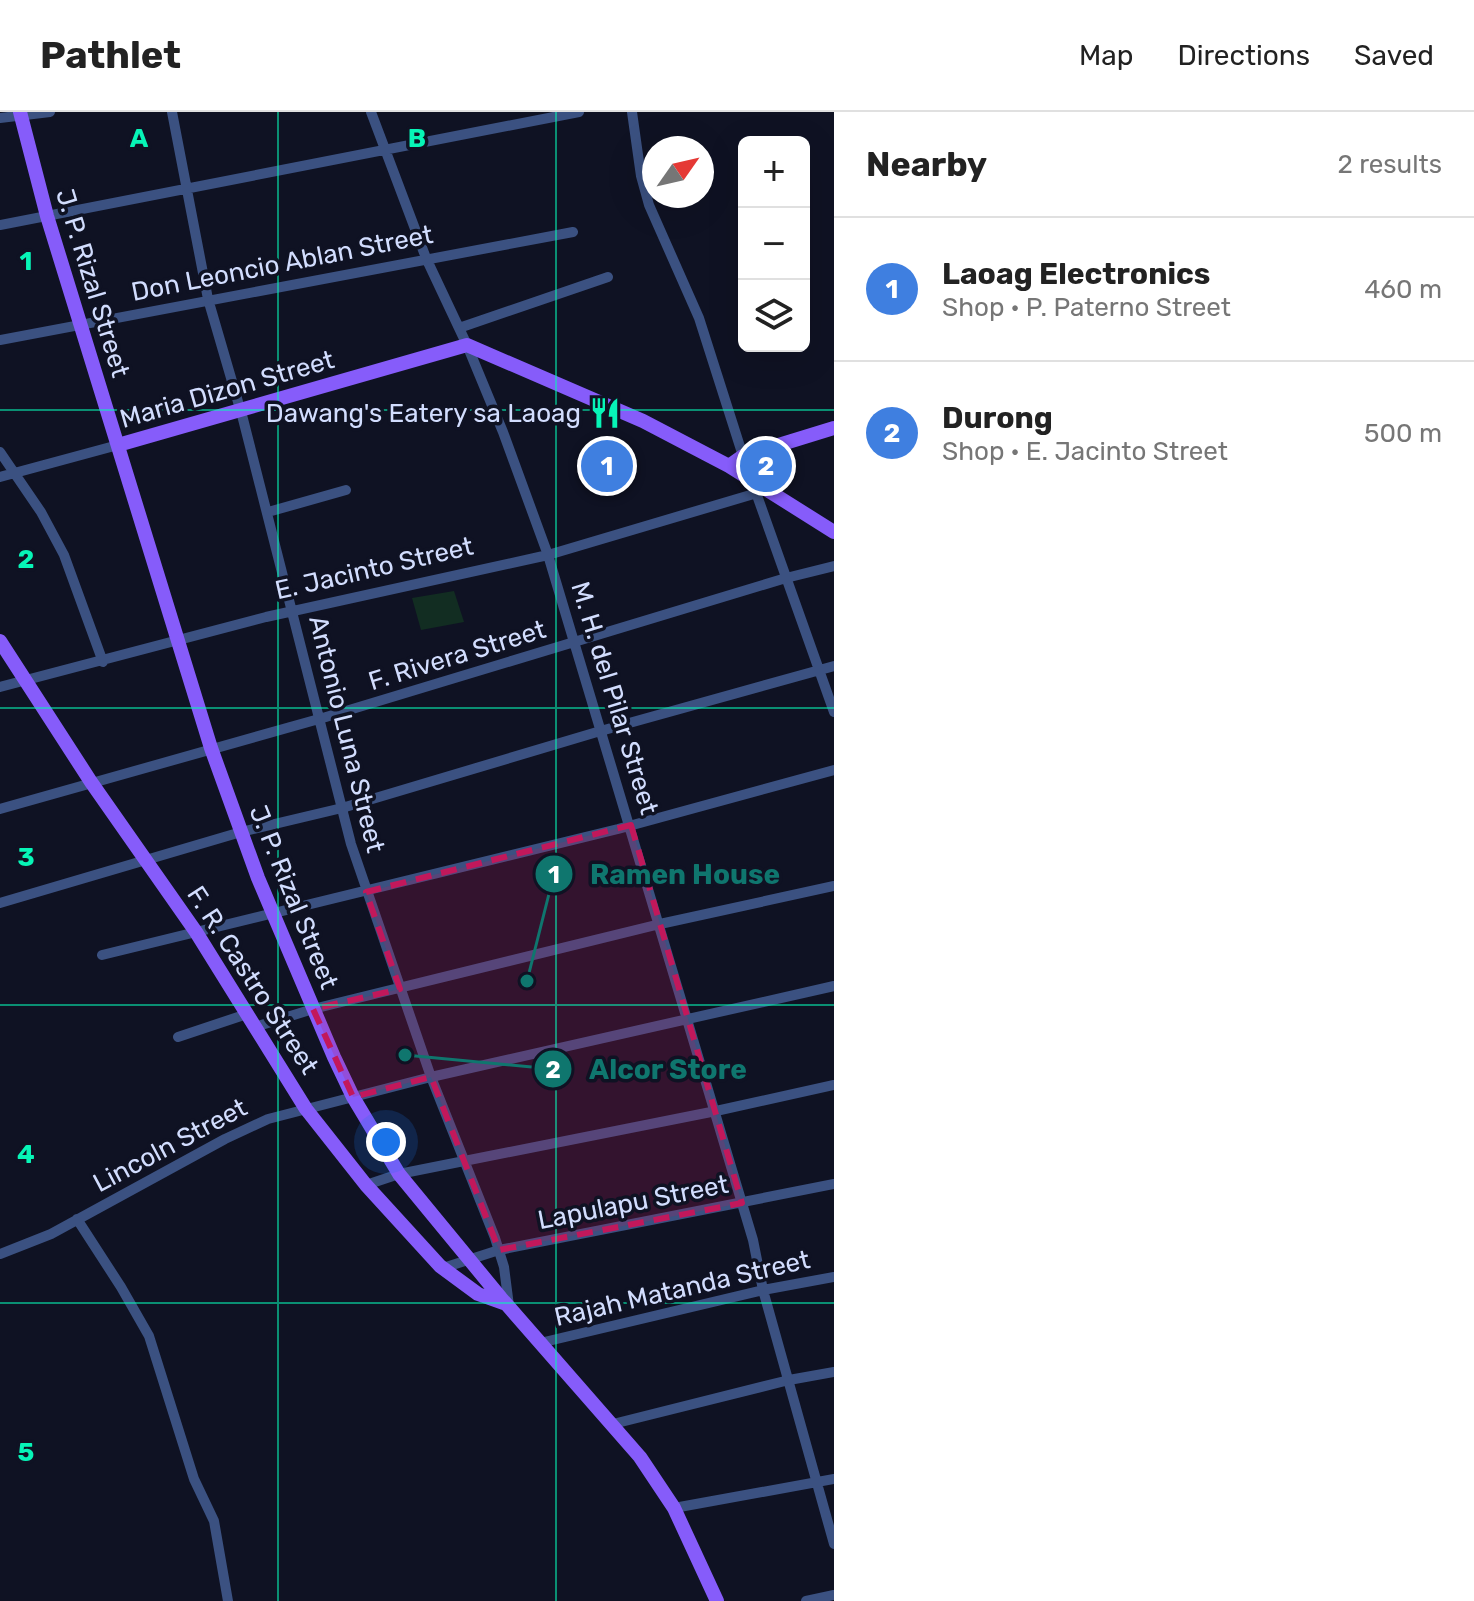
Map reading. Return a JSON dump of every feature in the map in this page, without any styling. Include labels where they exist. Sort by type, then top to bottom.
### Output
[{"type":"main road","name":"J. P. Rizal Street","points":[[20,114],[79,324],[211,748],[273,914],[353,1097],[399,1174],[508,1306],[640,1457],[674,1508],[717,1601]]},
{"type":"main road","points":[[467,345],[617,408],[729,466],[755,488],[834,532]]},
{"type":"main road","name":"Maria Dizon Street","points":[[118,445],[467,345]]},
{"type":"main road","points":[[729,466],[743,456],[834,428]]},
{"type":"main road","name":"F. R. Castro Street","points":[[0,641],[91,782],[196,932],[306,1109],[366,1185],[443,1268],[478,1294],[508,1306]]},
{"type":"street","points":[[0,118],[50,112]]},
{"type":"street","name":"Antonio Luna Street","points":[[172,112],[208,299],[241,409],[342,808],[366,892],[431,1077],[499,1250],[508,1306]]},
{"type":"street","name":"M. H. del Pilar Street","points":[[371,112],[426,258],[503,432],[548,555],[716,1111],[834,1544]]},
{"type":"street","points":[[0,225],[579,112]]},
{"type":"street","points":[[632,112],[641,176],[649,205],[699,318],[743,456],[834,712]]},
{"type":"street","name":"Don Leoncio Ablan Street","points":[[0,340],[573,232]]},
{"type":"street","points":[[459,328],[608,277]]},
{"type":"street","name":"Maria Dizon Street","points":[[0,477],[118,445]]},
{"type":"street","points":[[0,452],[41,512],[64,555],[103,662]]},
{"type":"street","name":"E. Jacinto Street","points":[[0,687],[266,617],[548,555],[755,488]]},
{"type":"street","points":[[268,512],[346,490]]},
{"type":"street","name":"F. Rivera Street","points":[[0,809],[319,719],[834,566]]},
{"type":"street","points":[[0,903],[241,832],[342,808],[834,666]]},
{"type":"street","points":[[102,955],[366,892],[834,770]]},
{"type":"street","points":[[178,1037],[400,989],[660,924],[834,886]]},
{"type":"street","name":"Lincoln Street","points":[[0,1254],[51,1234],[256,1123],[431,1077],[834,986]]},
{"type":"street","points":[[366,1185],[399,1174],[834,1085]]},
{"type":"street","name":"Lapulapu Street","points":[[443,1268],[499,1250],[834,1184]]},
{"type":"street","points":[[77,1219],[149,1336],[186,1457],[214,1521],[228,1601]]},
{"type":"street","name":"Rajah Matanda Street","points":[[540,1343],[763,1290],[834,1277]]},
{"type":"street","points":[[613,1424],[789,1380],[834,1372]]},
{"type":"street","points":[[674,1508],[834,1479]]},
{"type":"street","points":[[806,1601],[834,1595]]},
{"type":"highlighted area","points":[[631,825],[742,1203],[499,1250],[431,1077],[353,1097],[313,1009],[400,989],[366,892]]},
{"type":"green space","points":[[454,591],[464,622],[421,630],[412,598]]},
{"type":"place","name":"Dawang's Eatery sa Laoag","points":[[605,413]]},
{"type":"place","name":"Laoag Electronics","points":[[607,466]]},
{"type":"place","name":"Durong","points":[[766,466]]},
{"type":"place","name":"Ramen House","points":[[527,981]]},
{"type":"place","name":"Alcor Store","points":[[405,1055]]}]
